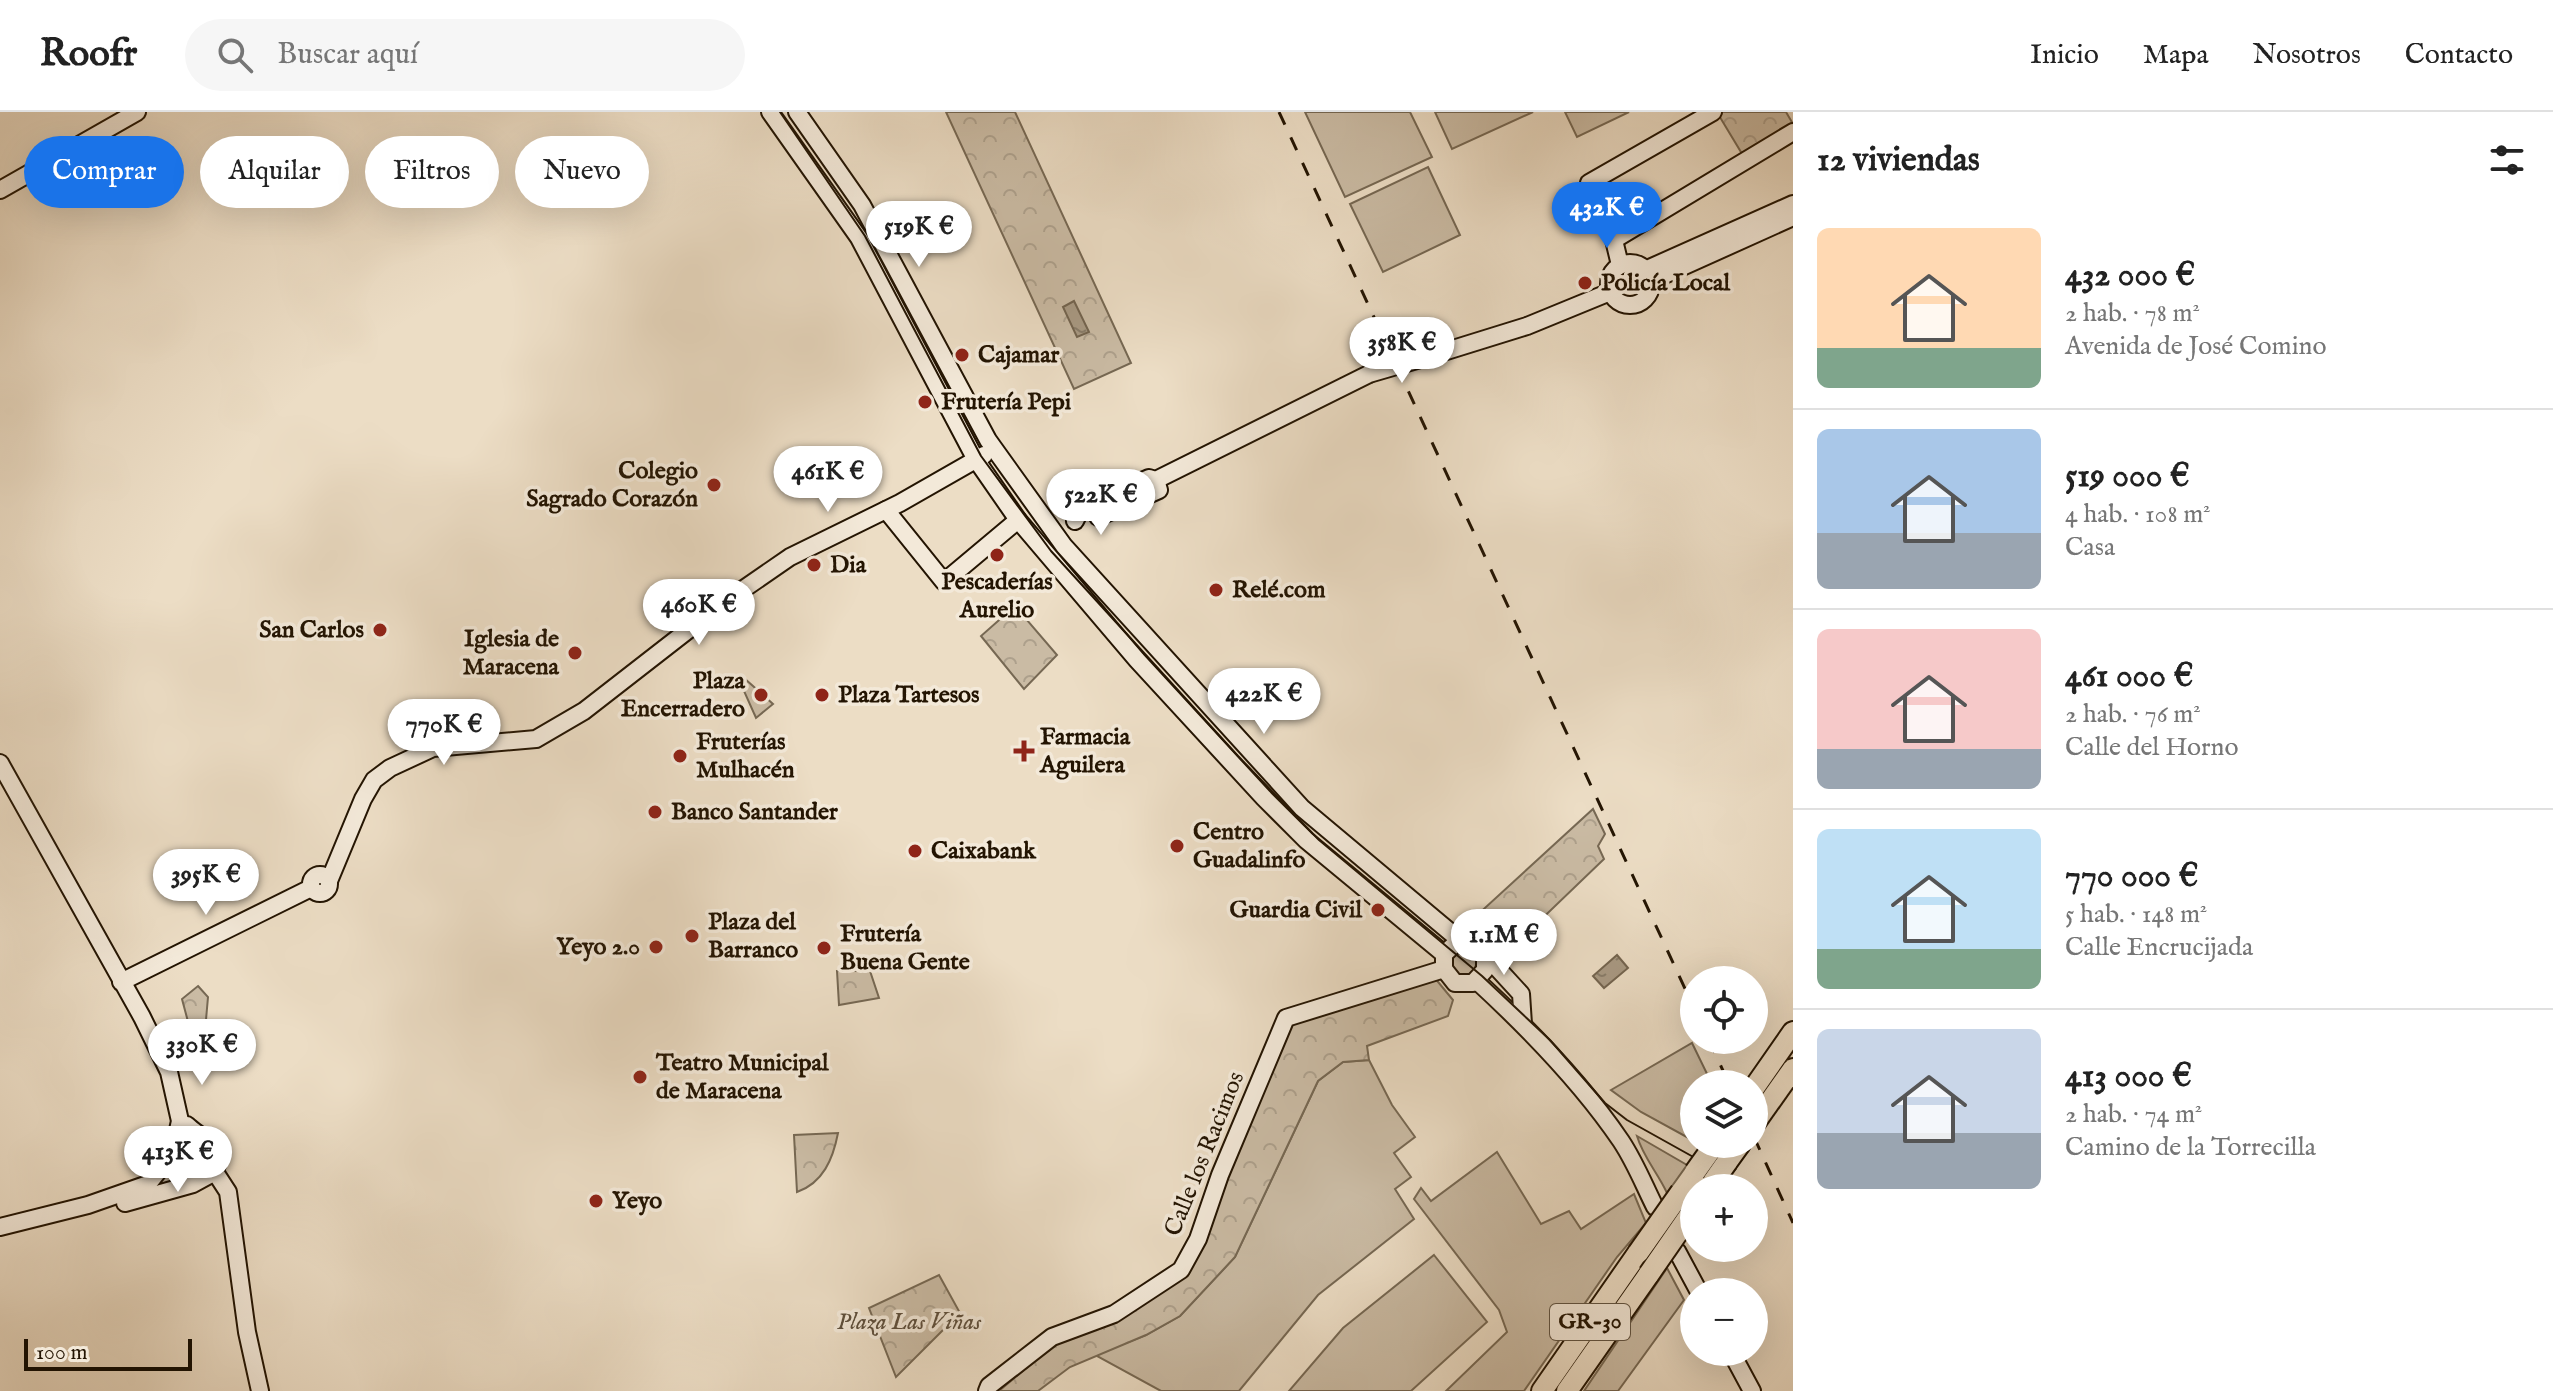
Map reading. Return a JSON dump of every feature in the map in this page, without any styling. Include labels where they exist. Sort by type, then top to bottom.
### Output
[{"type":"highway","points":[[1768,1085],[1790,1037]]},
{"type":"highway","points":[[1768,1093],[1793,1069]]},
{"type":"highway","name":"GR-30","points":[[1542,1391],[1680,1193]]},
{"type":"highway","name":"GR-30","points":[[1567,1391],[1680,1229]]},
{"type":"street","points":[[0,190],[137,112]]},
{"type":"street","points":[[770,112],[859,238],[975,458],[1018,520],[1137,660],[1264,798],[1306,840],[1444,962],[1455,983],[1477,981],[1485,970],[1485,956]]},
{"type":"street","points":[[797,112],[862,205],[945,364],[1001,455],[1064,546],[1302,808],[1462,942],[1477,946],[1521,994],[1523,1024]]},
{"type":"street","points":[[1620,265],[1614,240],[1589,183],[1713,112]]},
{"type":"street","points":[[1614,240],[1793,132]]},
{"type":"street","points":[[1648,275],[1793,204]]},
{"type":"street","points":[[1648,275],[1793,217]]},
{"type":"street","points":[[1634,263],[1648,275],[1648,294],[1634,305],[1622,304],[1610,292],[1611,273],[1620,265],[1634,263]]},
{"type":"street","points":[[1038,541],[1054,529],[1075,521],[1079,513],[1159,490],[1156,480],[1369,374],[1527,326],[1610,292]]},
{"type":"street","points":[[121,982],[311,888],[310,882],[315,875],[323,875],[329,881],[363,799],[374,780],[390,768],[433,748],[536,739],[589,708],[719,606],[790,557],[886,510],[975,458],[988,454],[1001,455]]},
{"type":"street","points":[[886,510],[944,582],[1018,520]]},
{"type":"street","points":[[1018,520],[1054,529]]},
{"type":"street","points":[[0,763],[169,1072],[179,1111],[177,1153],[182,1172],[199,1180]]},
{"type":"street","points":[[1444,962],[1462,942]]},
{"type":"street","name":"Calle los Racimos","points":[[987,1391],[989,1386],[1052,1337],[1114,1314],[1181,1270],[1198,1239],[1220,1175],[1286,1018],[1444,962]]},
{"type":"street","points":[[1477,981],[1523,1024],[1621,1142],[1655,1207]]},
{"type":"street","points":[[146,1197],[177,1153],[187,1125],[181,1085],[169,1072]]},
{"type":"street","points":[[187,1125],[212,1145],[217,1159],[215,1172],[228,1192],[247,1332],[260,1391]]},
{"type":"street","points":[[0,1227],[88,1205],[148,1184],[177,1153],[194,1141],[212,1145]]},
{"type":"street","points":[[0,1237],[146,1197],[215,1172]]},
{"type":"street","points":[[1677,1251],[1691,1278]]},
{"type":"street","points":[[1731,1391],[1750,1388],[1738,1366]]},
{"type":"green space","points":[[946,112],[1015,112],[1131,363],[1074,389]]},
{"type":"green space","points":[[1305,112],[1410,112],[1432,157],[1345,197]]},
{"type":"green space","points":[[1435,112],[1533,112],[1452,149]]},
{"type":"green space","points":[[1565,112],[1629,112],[1577,137]]},
{"type":"green space","points":[[1786,112],[1793,124],[1744,157],[1718,114]]},
{"type":"green space","points":[[1428,167],[1460,235],[1383,272],[1350,204]]},
{"type":"green space","points":[[1015,606],[1057,655],[1024,689],[981,636]]},
{"type":"green space","points":[[744,678],[773,704],[756,718],[740,682]]},
{"type":"green space","points":[[1593,809],[1605,834],[1598,846],[1604,859],[1499,960],[1486,936],[1463,928]]},
{"type":"green space","points":[[1463,950],[1472,954],[1476,963],[1472,972],[1463,976],[1454,972],[1450,963],[1454,954]]},
{"type":"green space","points":[[837,971],[870,971],[879,998],[839,1005]]},
{"type":"green space","points":[[1434,977],[1453,1000],[1448,1016],[1367,1046],[1369,1060],[1343,1062],[1318,1081],[1235,1257],[1180,1316],[1146,1335],[1070,1367],[1038,1391],[999,1391],[1065,1335],[1183,1272],[1289,1024]]},
{"type":"green space","points":[[198,986],[208,997],[205,1031],[191,1033],[182,999]]},
{"type":"green space","points":[[1680,1050],[1680,1054],[1697,1054],[1705,1070],[1680,1070],[1680,1133],[1641,1112],[1611,1090]]},
{"type":"green space","points":[[1369,1060],[1392,1105],[1415,1137],[1394,1153],[1411,1177],[1395,1189],[1414,1219],[1318,1295],[1239,1391],[1161,1391],[1095,1355],[1146,1335],[1180,1316],[1235,1257],[1318,1081],[1343,1062]]},
{"type":"green space","points":[[838,1133],[825,1169],[814,1183],[797,1192],[794,1135]]},
{"type":"green space","points":[[1637,1136],[1687,1165],[1667,1193]]},
{"type":"green space","points":[[1497,1152],[1541,1224],[1569,1211],[1581,1229],[1634,1194],[1646,1223],[1617,1257],[1524,1391],[1446,1391],[1507,1332],[1499,1310],[1414,1199],[1421,1188],[1431,1201]]},
{"type":"green space","points":[[1434,1255],[1487,1322],[1411,1391],[1289,1391],[1343,1328]]},
{"type":"green space","points":[[1667,1268],[1680,1292],[1680,1306],[1618,1391],[1584,1391]]},
{"type":"green space","name":"Plaza Las Viñas","points":[[939,1275],[960,1313],[896,1377],[869,1308]]},
{"type":"water","points":[[1074,301],[1089,332],[1077,337],[1063,307]]},
{"type":"water","points":[[1617,955],[1628,968],[1604,988],[1593,976]]},
{"type":"tram line","points":[[780,112],[865,236],[981,456],[1051,551],[1319,840],[1482,976],[1550,1040],[1605,1103],[1627,1120],[1724,1174]]},
{"type":"railway","points":[[1279,112],[1680,978]]},
{"type":"railway","points":[[1715,1054],[1723,1070]]},
{"type":"railway","points":[[1764,1158],[1793,1223]]},
{"type":"place","name":"Policía Local","points":[[1585,283]]},
{"type":"place","name":"Cajamar","points":[[962,355]]},
{"type":"place","name":"Frutería Pepi","points":[[925,402]]},
{"type":"place","name":"Colegio Sagrado Corazón","points":[[714,485]]},
{"type":"place","name":"Pescaderías Aurelio","points":[[997,555]]},
{"type":"place","name":"Dia","points":[[814,565]]},
{"type":"place","name":"Relé.com","points":[[1216,590]]},
{"type":"place","name":"San Carlos","points":[[380,630]]},
{"type":"place","name":"Iglesia de Maracena","points":[[575,653]]},
{"type":"place","name":"Plaza Encerradero","points":[[761,695]]},
{"type":"place","name":"Plaza Tartesos","points":[[822,695]]},
{"type":"place","name":"Farmacia Aguilera","points":[[1024,751]]},
{"type":"place","name":"Fruterías Mulhacén","points":[[680,756]]},
{"type":"place","name":"Banco Santander","points":[[655,812]]},
{"type":"place","name":"Centro Guadalinfo","points":[[1177,846]]},
{"type":"place","name":"Caixabank","points":[[915,851]]},
{"type":"place","name":"Guardia Civil","points":[[1378,910]]},
{"type":"place","name":"Plaza del Barranco","points":[[692,936]]},
{"type":"place","name":"Yeyo 2.0","points":[[656,947]]},
{"type":"place","name":"Frutería Buena Gente","points":[[824,948]]},
{"type":"place","name":"Teatro Municipal de Maracena","points":[[640,1077]]},
{"type":"place","name":"Yeyo","points":[[596,1201]]}]
